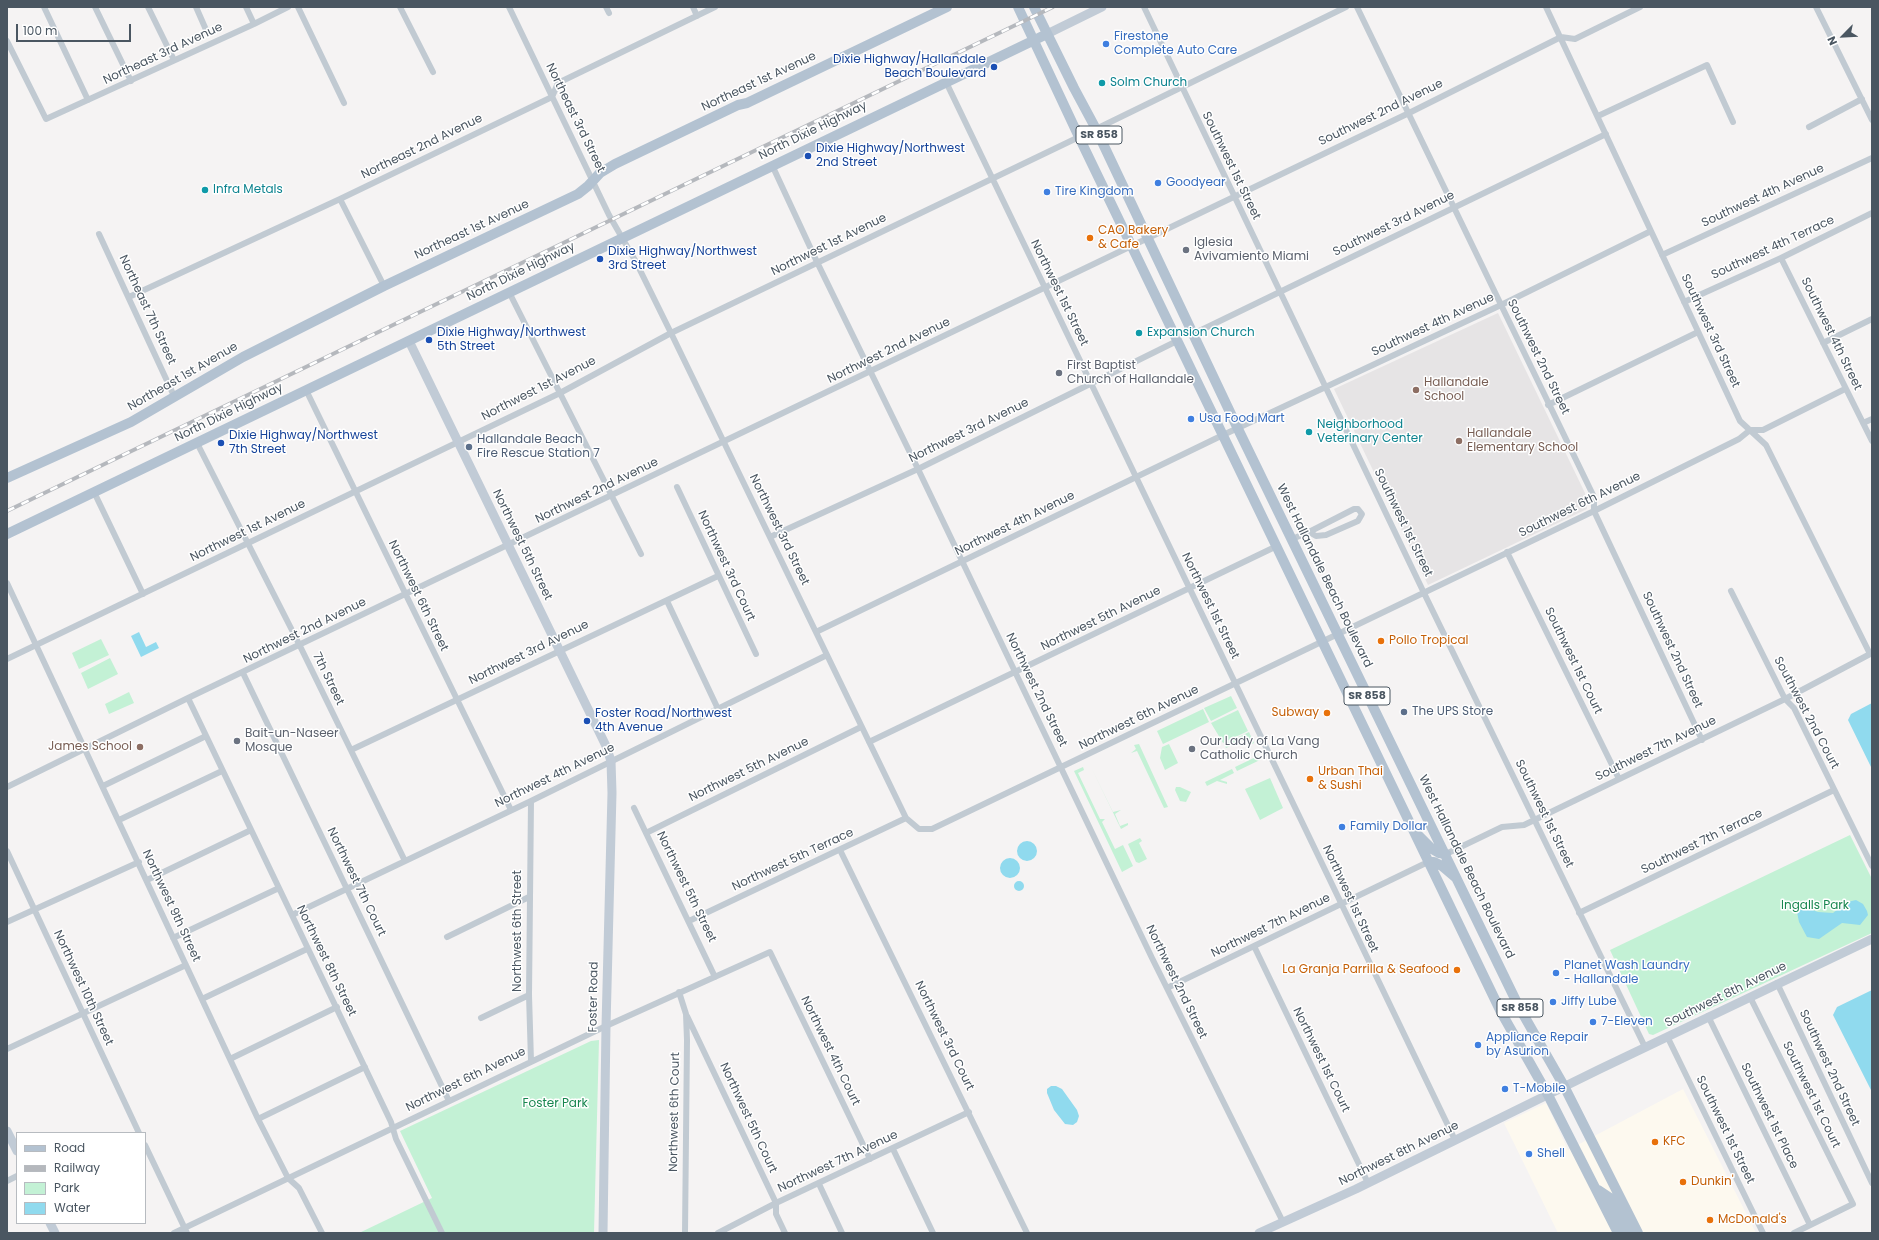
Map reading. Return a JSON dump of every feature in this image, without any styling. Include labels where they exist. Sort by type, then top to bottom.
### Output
[{"type":"main road","name":"Northeast 1st Avenue","points":[[7,478],[130,422],[243,357],[384,286],[578,194],[600,172],[615,164],[738,105],[748,104],[947,7]]},
{"type":"main road","name":"SR 858","points":[[1018,7],[1177,342],[1323,641],[1428,862],[1502,1012],[1548,1095],[1618,1233]]},
{"type":"main road","name":"SR 858","points":[[1034,7],[1047,34]]},
{"type":"main road","name":"North Dixie Highway","points":[[7,534],[1047,34]]},
{"type":"main road","name":"West Hallandale Beach Boulevard","points":[[1047,34],[1096,129],[1238,429],[1519,1006],[1564,1086],[1638,1233]]},
{"type":"main road","points":[[1413,831],[1432,849],[1438,853],[1446,854]]},
{"type":"main road","points":[[1428,862],[1434,862],[1442,866],[1458,880]]},
{"type":"main road","points":[[1596,1189],[1610,1198],[1629,1233]]},
{"type":"street","points":[[44,7],[88,100]]},
{"type":"street","points":[[95,7],[131,81]]},
{"type":"street","points":[[148,7],[174,60]]},
{"type":"street","points":[[196,7],[207,32]]},
{"type":"street","points":[[246,7],[254,24]]},
{"type":"street","name":"Northeast 3rd Avenue","points":[[7,42],[46,119],[131,81],[288,7]]},
{"type":"street","points":[[298,7],[344,103]]},
{"type":"street","points":[[400,7],[433,72]]},
{"type":"street","name":"Northeast 3rd Street","points":[[509,7],[609,216],[622,238]]},
{"type":"street","points":[[606,7],[609,13]]},
{"type":"street","points":[[693,7],[697,16]]},
{"type":"street","name":"Northeast 2nd Avenue","points":[[129,297],[340,199],[552,96],[558,83],[716,7]]},
{"type":"street","points":[[1047,34],[1102,7]]},
{"type":"street","name":"Southwest 1st Street","points":[[1144,7],[1424,592],[1645,1047]]},
{"type":"street","points":[[1096,129],[1181,86],[1346,7]]},
{"type":"street","name":"Southwest 2nd Street","points":[[1357,7],[1548,405],[1594,497],[1594,511],[1702,740]]},
{"type":"street","name":"Southwest 3rd Street","points":[[1546,7],[1740,421],[1766,445],[1871,653]]},
{"type":"street","name":"Southwest 2nd Avenue","points":[[1132,246],[1409,113],[1560,37],[1575,38],[1640,7]]},
{"type":"street","points":[[1816,7],[1872,120]]},
{"type":"street","points":[[1598,116],[1707,65],[1733,122]]},
{"type":"street","name":"Northwest 1st Street","points":[[946,82],[1454,1140]]},
{"type":"street","points":[[1810,127],[1862,99]]},
{"type":"street","name":"Southwest 3rd Avenue","points":[[1193,334],[1606,134]]},
{"type":"street","name":"Northwest 1st Avenue","points":[[7,659],[560,393],[671,334],[817,262],[1079,137]]},
{"type":"street","name":"Southwest 4th Avenue","points":[[1662,255],[1872,158]]},
{"type":"street","name":"Northwest 2nd Street","points":[[772,165],[817,262],[1015,673],[1282,1222]]},
{"type":"street","points":[[340,199],[384,286]]},
{"type":"street","name":"Southwest 4th Terrace","points":[[1684,302],[1781,258],[1872,213]]},
{"type":"street","name":"Southwest 4th Avenue","points":[[1223,435],[1325,386],[1396,356],[1651,231]]},
{"type":"street","name":"Northeast 7th Street","points":[[99,234],[174,396]]},
{"type":"street","name":"Northwest 3rd Street","points":[[622,238],[724,442],[906,818],[919,829]]},
{"type":"street","name":"Northwest 2nd Avenue","points":[[7,787],[188,698],[300,646],[1132,246]]},
{"type":"street","name":"Southwest 4th Street","points":[[1781,258],[1872,441]]},
{"type":"street","points":[[509,292],[613,495],[641,554]]},
{"type":"street","points":[[1823,343],[1872,319]]},
{"type":"street","points":[[1548,405],[1698,332]]},
{"type":"street","name":"Northwest 5th Street","points":[[409,341],[606,746],[611,761]]},
{"type":"street","name":"Northwest 3rd Avenue","points":[[770,537],[918,469],[1177,342]]},
{"type":"street","name":"Southwest 6th Avenue","points":[[1323,641],[1594,511],[1739,439],[1750,430],[1763,430],[1845,389]]},
{"type":"street","name":"Northwest 6th Street","points":[[306,390],[456,700],[512,810]]},
{"type":"street","points":[[1863,423],[1872,419]]},
{"type":"street","name":"Northwest 4th Avenue","points":[[816,632],[1223,435]]},
{"type":"street","name":"7th Street","points":[[197,443],[300,646],[405,861]]},
{"type":"street","name":"Northwest 3rd Court","points":[[677,487],[756,654]]},
{"type":"street","points":[[94,492],[143,594]]},
{"type":"street","points":[[1292,538],[1309,532],[1354,509],[1361,511],[1361,519],[1326,535],[1316,536],[1309,532]]},
{"type":"street","name":"Northwest 5th Avenue","points":[[869,742],[1277,546]]},
{"type":"street","name":"Southwest 1st Court","points":[[1507,552],[1619,780]]},
{"type":"street","name":"Northwest 3rd Avenue","points":[[351,750],[559,650],[718,576]]},
{"type":"street","name":"Northwest 9th Street","points":[[7,583],[139,862],[258,1119],[288,1178],[299,1188],[322,1233]]},
{"type":"street","name":"Southwest 2nd Court","points":[[1730,591],[1785,699],[1794,708],[1872,866]]},
{"type":"street","points":[[666,601],[718,709]]},
{"type":"street","name":"Northwest 6th Avenue","points":[[919,829],[932,829],[1323,641]]},
{"type":"street","name":"Southwest 7th Avenue","points":[[1446,854],[1502,827],[1520,826],[1535,820],[1785,699],[1871,653]]},
{"type":"street","name":"Northwest 4th Avenue","points":[[292,915],[531,801],[827,655]]},
{"type":"street","name":"Northwest 7th Court","points":[[243,673],[449,1101]]},
{"type":"street","name":"Northwest 8th Street","points":[[188,698],[307,949],[337,1007],[442,1233]]},
{"type":"street","name":"Northwest 5th Avenue","points":[[646,833],[861,727]]},
{"type":"street","points":[[103,786],[206,736]]},
{"type":"street","name":"Foster Road","points":[[603,1233],[606,1026],[612,793],[611,761]]},
{"type":"street","points":[[119,820],[222,771]]},
{"type":"street","name":"Southwest 7th Terrace","points":[[1579,913],[1834,790]]},
{"type":"street","name":"Northwest 6th Street","points":[[531,801],[529,897],[531,1062]]},
{"type":"street","name":"Northwest 5th Street","points":[[634,808],[689,921],[714,977]]},
{"type":"street","name":"Northwest 5th Terrace","points":[[689,921],[906,818]]},
{"type":"street","points":[[147,880],[251,830]]},
{"type":"street","name":"Northwest 3rd Court","points":[[840,850],[1027,1233]]},
{"type":"street","name":"Northwest 10th Street","points":[[7,851],[139,1132]]},
{"type":"street","points":[[7,922],[139,862]]},
{"type":"street","name":"Northwest 7th Avenue","points":[[1167,988],[1428,862]]},
{"type":"street","points":[[173,938],[279,888]]},
{"type":"street","points":[[447,937],[529,897]]},
{"type":"street","name":"Southwest 8th Avenue","points":[[1548,1095],[1708,1016],[1872,939]]},
{"type":"street","name":"Northwest 1st Court","points":[[1254,946],[1368,1183]]},
{"type":"street","points":[[202,999],[307,949]]},
{"type":"street","name":"Northwest 6th Avenue","points":[[174,1233],[186,1230],[288,1178],[606,1026],[770,952]]},
{"type":"street","name":"Northwest 4th Court","points":[[770,952],[870,1159]]},
{"type":"street","points":[[7,1049],[186,966]]},
{"type":"street","name":"Southwest 2nd Street","points":[[1777,983],[1872,1183]]},
{"type":"street","name":"Northwest 6th Court","points":[[679,992],[686,1014],[685,1233]]},
{"type":"street","points":[[481,1018],[529,995]]},
{"type":"street","name":"Southwest 1st Court","points":[[1750,996],[1853,1204],[1810,1225]]},
{"type":"street","points":[[230,1059],[337,1007]]},
{"type":"street","name":"Northwest 5th Court","points":[[686,1014],[776,1203],[776,1214],[785,1233]]},
{"type":"street","name":"Southwest 1st Place","points":[[1708,1016],[1810,1225]]},
{"type":"street","name":"Southwest 1st Street","points":[[1667,1036],[1763,1233]]},
{"type":"street","points":[[258,1119],[365,1067]]},
{"type":"street","name":"Northwest 8th Avenue","points":[[1259,1233],[1368,1183],[1548,1095]]},
{"type":"street","name":"Northwest 7th Avenue","points":[[718,1233],[776,1203],[969,1112]]},
{"type":"street","points":[[7,1131],[16,1150]]},
{"type":"street","points":[[146,1147],[186,1230]]},
{"type":"street","points":[[892,1149],[933,1233]]},
{"type":"street","points":[[7,1181],[16,1176]]},
{"type":"street","points":[[818,1184],[842,1233]]},
{"type":"street","points":[[50,1224],[55,1233]]},
{"type":"street","points":[[1794,1233],[1810,1225]]},
{"type":"shaded area","name":"Hallandale Elementary School","points":[[1498,313],[1585,493],[1587,509],[1428,585],[1334,389]]},
{"type":"shaded area","points":[[1683,1089],[1756,1233],[1558,1233],[1504,1123],[1546,1103],[1568,1150]]},
{"type":"green space","points":[[101,639],[109,655],[79,669],[72,653]]},
{"type":"green space","points":[[110,658],[118,674],[88,689],[81,673]]},
{"type":"green space","points":[[129,692],[134,703],[109,714],[105,704]]},
{"type":"green space","points":[[1231,696],[1237,708],[1211,721],[1204,708]]},
{"type":"green space","points":[[1203,709],[1209,722],[1163,744],[1157,731]]},
{"type":"green space","points":[[1238,710],[1248,731],[1223,743],[1211,723]]},
{"type":"green space","points":[[1249,732],[1254,743],[1252,744],[1245,739],[1226,748],[1224,744]]},
{"type":"green space","points":[[1139,744],[1168,807],[1164,808],[1137,751],[1131,753],[1136,749],[1134,745]]},
{"type":"green space","points":[[1169,744],[1178,763],[1165,770],[1160,758],[1162,747]]},
{"type":"green space","points":[[1258,756],[1260,760],[1237,771],[1235,767]]},
{"type":"green space","points":[[1083,767],[1084,770],[1078,773],[1100,819],[1105,819],[1102,822],[1115,849],[1123,845],[1133,866],[1122,872],[1074,771]]},
{"type":"green space","points":[[1091,767],[1113,812],[1121,810],[1115,814],[1120,826],[1128,823],[1128,825],[1121,829]]},
{"type":"green space","points":[[1232,769],[1234,773],[1220,780],[1227,782],[1227,784],[1217,781],[1207,786],[1205,782]]},
{"type":"green space","points":[[1270,778],[1283,808],[1260,820],[1245,789]]},
{"type":"green space","points":[[1176,787],[1180,787],[1191,792],[1186,802],[1180,801],[1175,790]]},
{"type":"green space","name":"Ingalls Park","points":[[1850,835],[1872,879],[1872,933],[1653,1035],[1649,1034],[1610,950]]},
{"type":"green space","points":[[1140,838],[1142,841],[1139,843],[1147,859],[1139,863],[1136,862],[1128,844]]},
{"type":"green space","name":"Foster Park","points":[[599,1040],[594,1233],[359,1233],[432,1198],[400,1131],[591,1041]]},
{"type":"water","points":[[139,632],[146,647],[156,642],[159,648],[141,657],[131,636]]},
{"type":"water","points":[[1872,703],[1872,769],[1848,720],[1851,714]]},
{"type":"water","points":[[1027,841],[1034,844],[1037,851],[1034,858],[1027,861],[1020,858],[1017,851],[1020,844]]},
{"type":"water","points":[[1010,858],[1017,861],[1020,868],[1017,875],[1010,878],[1003,875],[1000,868],[1003,861]]},
{"type":"water","points":[[1017,881],[1021,881],[1023,882],[1023,890],[1017,891],[1014,888],[1014,884]]},
{"type":"water","points":[[1856,900],[1863,904],[1868,915],[1860,925],[1842,923],[1819,939],[1807,937],[1799,922],[1797,912],[1800,908],[1804,907],[1818,912],[1833,913],[1847,902]]},
{"type":"water","points":[[1872,990],[1872,1092],[1833,1015],[1837,1007]]},
{"type":"water","points":[[1051,1086],[1056,1086],[1062,1089],[1077,1110],[1079,1116],[1077,1122],[1073,1125],[1065,1124],[1054,1110],[1047,1093],[1047,1089]]},
{"type":"railway","points":[[7,511],[1053,7]]},
{"type":"place","name":"Firestone Complete Auto Care","points":[[1106,44]]},
{"type":"place","name":"Dixie Highway/Hallandale Beach Boulevard","points":[[994,67]]},
{"type":"place","name":"Solm Church","points":[[1102,83]]},
{"type":"place","name":"Dixie Highway/Northwest 2nd Street","points":[[808,156]]},
{"type":"place","name":"Goodyear","points":[[1158,183]]},
{"type":"place","name":"Infra Metals","points":[[205,190]]},
{"type":"place","name":"Tire Kingdom","points":[[1047,192]]},
{"type":"place","name":"CAO Bakery & Cafe","points":[[1090,238]]},
{"type":"place","name":"Iglesia Avivamiento Miami","points":[[1186,250]]},
{"type":"place","name":"Dixie Highway/Northwest 3rd Street","points":[[600,259]]},
{"type":"place","name":"Expansion Church","points":[[1139,333]]},
{"type":"place","name":"Dixie Highway/Northwest 5th Street","points":[[429,340]]},
{"type":"place","name":"First Baptist Church of Hallandale","points":[[1059,373]]},
{"type":"place","name":"Hallandale School","points":[[1416,390]]},
{"type":"place","name":"Usa Food Mart","points":[[1191,419]]},
{"type":"place","name":"Neighborhood Veterinary Center","points":[[1309,432]]},
{"type":"place","name":"Hallandale Elementary School","points":[[1459,441]]},
{"type":"place","name":"Dixie Highway/Northwest 7th Street","points":[[221,443]]},
{"type":"place","name":"Hallandale Beach Fire Rescue Station 7","points":[[469,447]]},
{"type":"place","name":"Pollo Tropical","points":[[1381,641]]},
{"type":"place","name":"The UPS Store","points":[[1404,712]]},
{"type":"place","name":"Subway","points":[[1327,713]]},
{"type":"place","name":"Foster Road/Northwest 4th Avenue","points":[[587,721]]},
{"type":"place","name":"Bait-un-Naseer Mosque","points":[[237,741]]},
{"type":"place","name":"James School","points":[[140,747]]},
{"type":"place","name":"Our Lady of La Vang Catholic Church","points":[[1192,749]]},
{"type":"place","name":"Urban Thai & Sushi","points":[[1310,779]]},
{"type":"place","name":"Family Dollar","points":[[1342,827]]},
{"type":"place","name":"La Granja Parrilla & Seafood","points":[[1457,970]]},
{"type":"place","name":"Planet Wash Laundry - Hallandale","points":[[1556,973]]},
{"type":"place","name":"Jiffy Lube","points":[[1553,1002]]},
{"type":"place","name":"7-Eleven","points":[[1593,1022]]},
{"type":"place","name":"Appliance Repair by Asurion","points":[[1478,1045]]},
{"type":"place","name":"T-Mobile","points":[[1505,1089]]},
{"type":"place","name":"KFC","points":[[1655,1142]]},
{"type":"place","name":"Shell","points":[[1529,1154]]},
{"type":"place","name":"Dunkin'","points":[[1683,1182]]},
{"type":"place","name":"McDonald's","points":[[1710,1220]]}]
